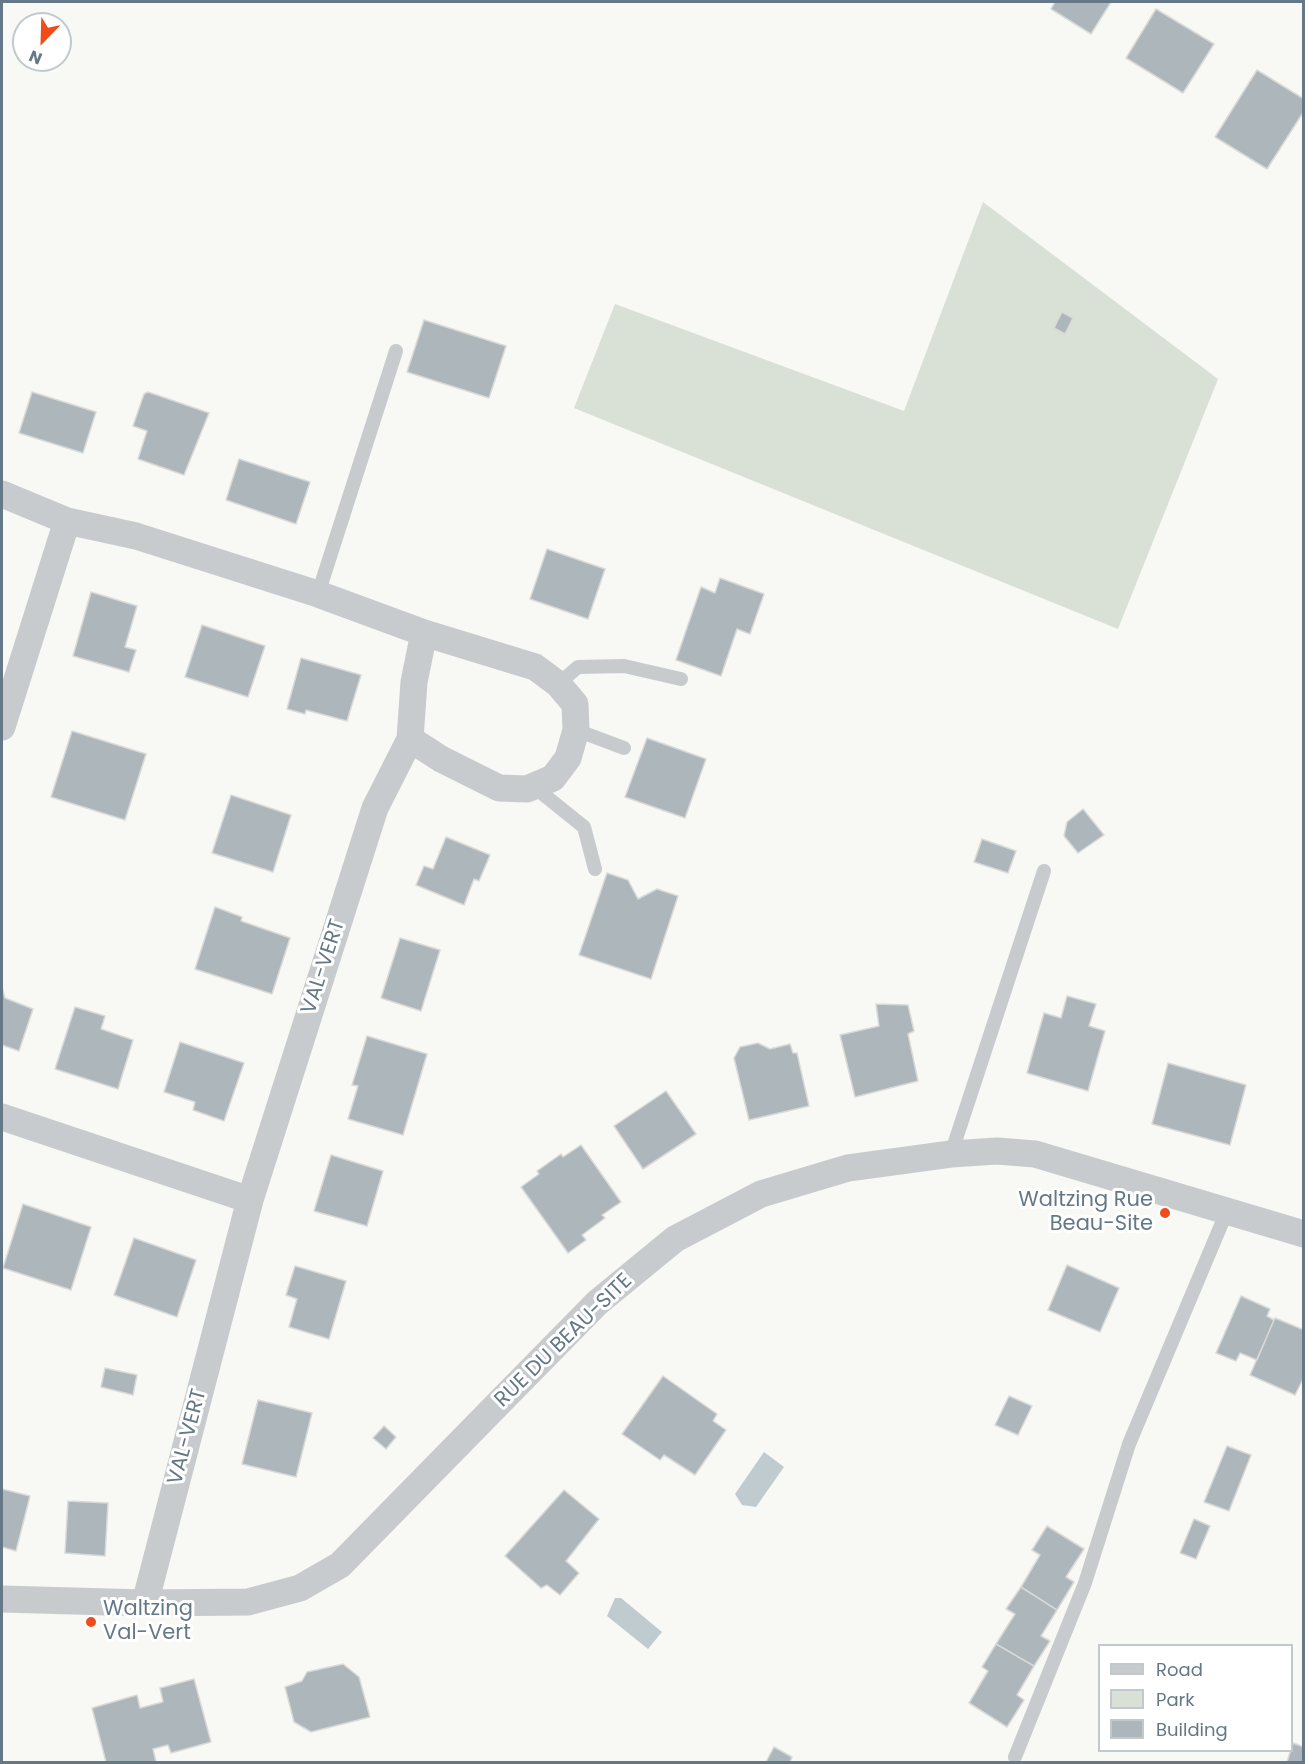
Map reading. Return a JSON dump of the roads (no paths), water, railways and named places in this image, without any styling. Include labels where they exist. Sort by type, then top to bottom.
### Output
[{"type":"street","points":[[2,494],[67,521],[135,536],[318,594],[424,633],[535,668],[558,684],[575,704],[576,730],[568,758],[553,778],[527,789],[499,788],[441,759],[410,739]]},
{"type":"street","points":[[2,727],[67,521]]},
{"type":"street","name":"VAL-VERT","points":[[145,1603],[250,1200],[375,808],[410,739],[414,682],[424,633]]},
{"type":"street","points":[[2,1117],[250,1200]]},
{"type":"street","name":"RUE DU BEAU-SITE","points":[[2,1599],[145,1603],[248,1602],[300,1588],[340,1565],[597,1303],[675,1239],[761,1194],[848,1168],[951,1154],[997,1151],[1035,1154],[1304,1234]]},
{"type":"lane","points":[[318,594],[396,351]]},
{"type":"lane","points":[[558,684],[578,668],[624,666],[681,679]]},
{"type":"lane","points":[[576,730],[624,748]]},
{"type":"lane","points":[[533,786],[584,827],[595,869]]},
{"type":"lane","points":[[951,1154],[1044,871]]},
{"type":"lane","points":[[1016,1757],[1085,1583],[1129,1444],[1227,1210]]},
{"type":"place","name":"Waltzing Rue Beau-Site","points":[[1165,1213]]},
{"type":"place","name":"Waltzing Val-Vert","points":[[91,1622]]}]
